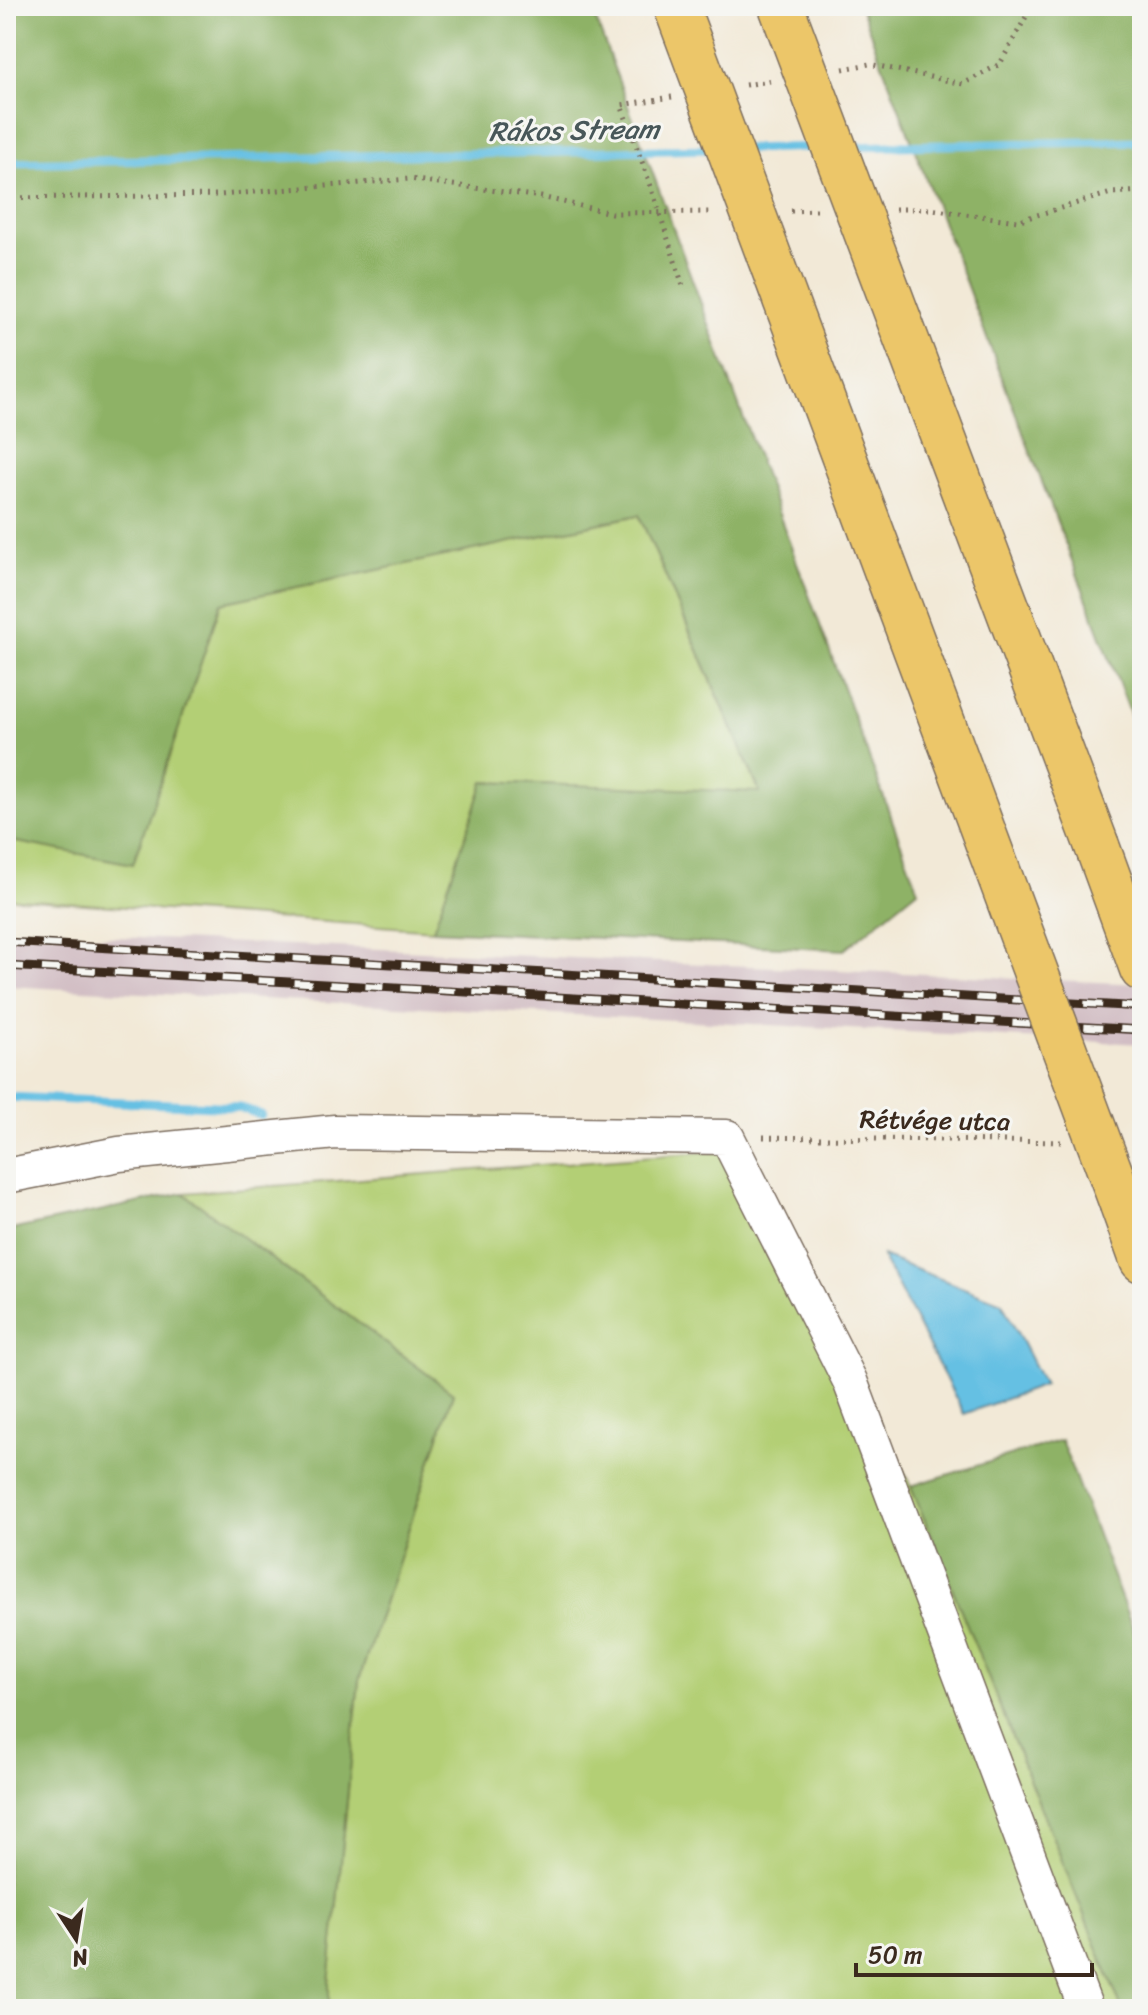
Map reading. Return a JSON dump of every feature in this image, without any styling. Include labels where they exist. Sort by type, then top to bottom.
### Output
[{"type":"highway","points":[[676,6],[1142,1260]]},
{"type":"highway","points":[[781,6],[1142,969]]},
{"type":"street","points":[[6,1176],[119,1154],[335,1132],[727,1137],[850,1381],[1086,2009]]},
{"type":"path","points":[[621,105],[683,286]]},
{"type":"path","points":[[6,198],[220,195],[409,179],[541,197],[611,213],[722,212]]},
{"type":"path","points":[[882,209],[929,209],[1017,221],[1111,193],[1142,191]]},
{"type":"path","points":[[786,211],[818,210]]},
{"type":"path","name":"Rétvége utca","points":[[727,1137],[1062,1142]]},
{"type":"shaded area","points":[[6,932],[1142,984],[1142,1044],[6,986]]},
{"type":"green space","points":[[6,6],[591,6],[918,890],[844,950],[433,930],[484,782],[760,792],[639,515],[221,603],[133,864],[6,840]]},
{"type":"green space","points":[[860,6],[1142,6],[1142,744]]},
{"type":"green space","points":[[639,515],[760,793],[485,782],[433,930],[6,898],[6,840],[133,863],[221,603]]},
{"type":"green space","points":[[742,1149],[911,1486],[1122,2009],[329,2009],[359,1680],[453,1393],[183,1193]]},
{"type":"green space","points":[[183,1193],[453,1393],[359,1680],[329,2009],[6,2009],[6,1231]]},
{"type":"green space","points":[[1061,1440],[1142,1653],[1142,2009],[1122,2009],[911,1486]]},
{"type":"water","points":[[882,1256],[1002,1303],[1044,1385],[964,1414]]},
{"type":"waterway","name":"Rákos Stream","points":[[845,147],[1142,141]]},
{"type":"waterway","name":"Rákos Stream","points":[[741,149],[822,147]]},
{"type":"waterway","name":"Rákos Stream","points":[[6,163],[714,149]]},
{"type":"waterway","points":[[6,1097],[239,1107],[261,1115]]},
{"type":"railway","points":[[6,942],[1142,1007]]},
{"type":"railway","points":[[6,966],[1142,1030]]}]
